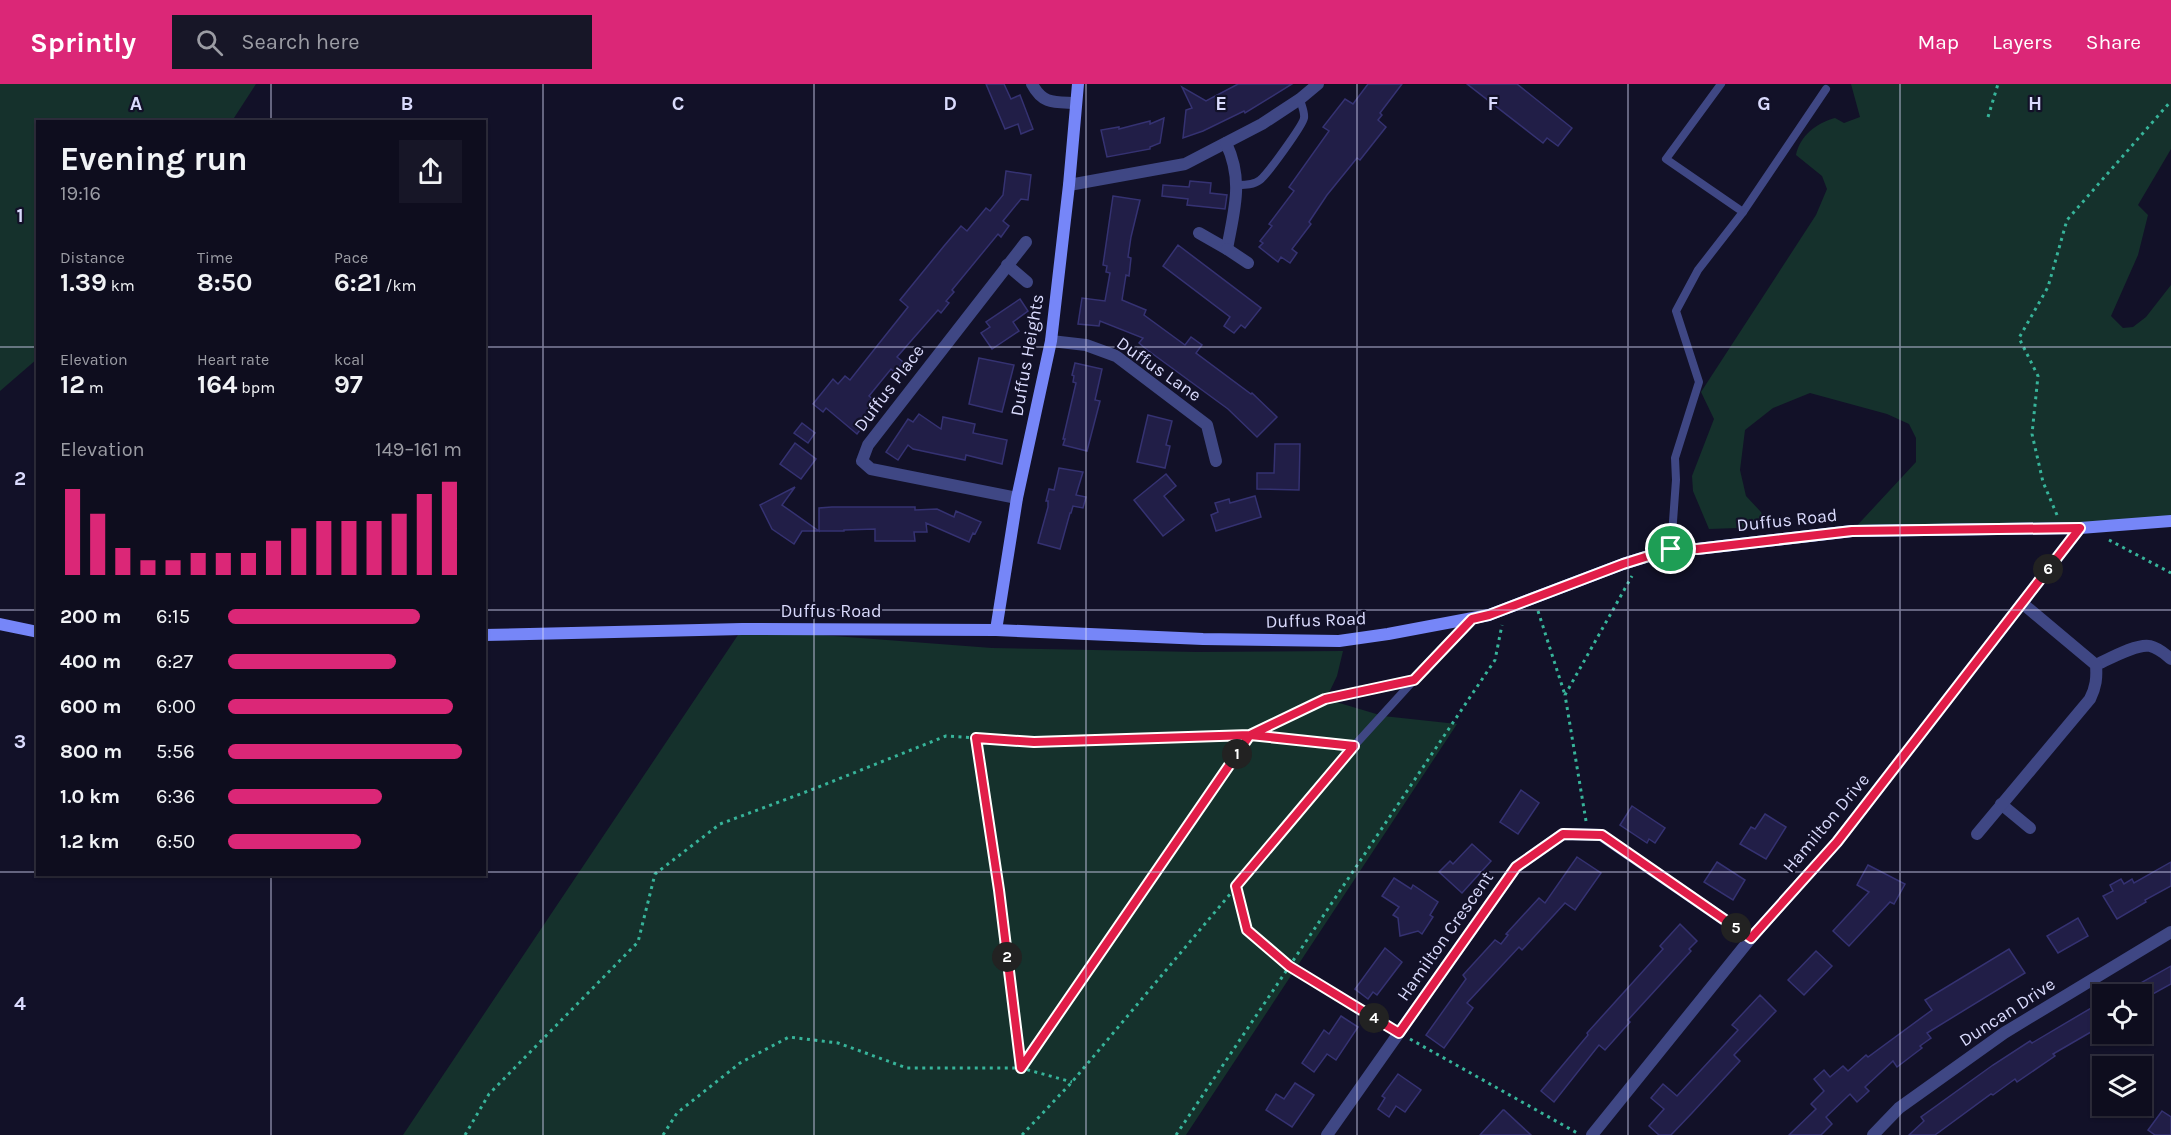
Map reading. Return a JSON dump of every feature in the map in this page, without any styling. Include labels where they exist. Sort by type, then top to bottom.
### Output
[{"type":"main road","name":"Duffus Heights","points":[[996,630],[1017,498],[1051,341],[1078,84]]},
{"type":"main road","name":"Duffus Road","points":[[486,635],[742,628],[996,630],[1203,639],[1339,641],[1472,619],[1671,549],[1697,549],[1852,531],[2083,528],[2171,521]]},
{"type":"main road","points":[[0,624],[36,632]]},
{"type":"street","points":[[1032,84],[1038,96],[1049,102],[1077,103]]},
{"type":"street","points":[[1069,185],[1185,164],[1262,124],[1318,84]]},
{"type":"street","points":[[1226,143],[1234,159],[1238,185],[1227,249]]},
{"type":"street","points":[[1199,233],[1248,263]]},
{"type":"street","name":"Duffus Place","points":[[1017,498],[871,469],[862,461],[868,445],[1026,242]]},
{"type":"street","points":[[1007,265],[1027,282]]},
{"type":"street","name":"Duffus Lane","points":[[1051,341],[1086,345],[1116,356],[1207,425],[1216,461]]},
{"type":"street","name":"Hamilton Drive","points":[[1592,1135],[1751,938],[1837,842],[2083,528]]},
{"type":"street","points":[[1977,834],[2090,699],[2095,689],[2096,665],[2022,603]]},
{"type":"street","points":[[2096,665],[2137,647],[2148,646],[2159,649],[2171,659]]},
{"type":"street","points":[[2001,804],[2030,828]]},
{"type":"street","name":"Hamilton Crescent","points":[[1326,1135],[1516,867],[1563,834],[1602,835],[1751,938]]},
{"type":"street","name":"Duncan Drive","points":[[1873,1135],[1899,1108],[2004,1033],[2171,932]]},
{"type":"lane","points":[[1722,84],[1666,159],[1743,212]]},
{"type":"lane","points":[[1671,549],[1676,480],[1675,458],[1699,382],[1676,311],[1698,270],[1743,212],[1826,89]]},
{"type":"lane","points":[[1238,185],[1249,185],[1261,180],[1291,141],[1304,118],[1300,99]]},
{"type":"lane","points":[[1354,746],[1472,619]]},
{"type":"lane","points":[[1325,699],[1414,680]]},
{"type":"path","points":[[1989,117],[1998,84]]},
{"type":"path","points":[[2066,528],[2054,510],[2043,482],[2032,434],[2038,376],[2019,338],[2048,287],[2067,220],[2171,101]]},
{"type":"path","points":[[2083,528],[2171,573]]},
{"type":"path","points":[[1565,696],[1642,558]]},
{"type":"path","points":[[1534,597],[1565,696],[1588,834]]},
{"type":"path","points":[[1176,1135],[1495,660],[1505,609]]},
{"type":"path","points":[[1021,1068],[1250,735],[1325,699]]},
{"type":"path","points":[[465,1135],[489,1094],[638,942],[655,874],[720,824],[946,736],[1034,742],[1250,735],[1354,746]]},
{"type":"path","points":[[976,738],[999,890],[1021,1068]]},
{"type":"path","points":[[1022,1135],[1072,1082],[1354,746]]},
{"type":"path","points":[[1236,886],[1247,930],[1289,966],[1399,1033],[1581,1135]]},
{"type":"path","points":[[663,1135],[677,1113],[740,1063],[789,1037],[838,1043],[907,1068],[1021,1068],[1072,1082]]},
{"type":"green space","points":[[0,84],[256,84],[233,120],[36,120],[36,360],[0,391]]},
{"type":"green space","points":[[1851,84],[2171,84],[2171,149],[2138,205],[2148,215],[2138,255],[2111,316],[2123,328],[2133,327],[2146,317],[2171,285],[2171,521],[1852,531],[1916,462],[1916,438],[1909,424],[1887,414],[1810,393],[1773,408],[1745,430],[1740,470],[1746,496],[1761,512],[1766,527],[1709,529],[1693,491],[1692,476],[1714,419],[1701,392],[1816,215],[1827,189],[1822,176],[1796,155],[1805,136],[1821,123],[1835,118],[1844,123],[1860,117]]},
{"type":"green space","points":[[742,629],[992,648],[1197,652],[1343,651],[1337,676],[1326,699],[1383,716],[1457,724],[1186,1135],[403,1135]]},
{"type":"building","points":[[986,84],[1004,84],[1011,99],[1020,95],[1033,129],[1021,134],[1018,124],[1005,129]]},
{"type":"building","points":[[1238,84],[1292,84],[1245,113],[1244,111],[1183,138],[1186,110],[1192,108],[1182,87],[1206,101]]},
{"type":"building","points":[[1368,84],[1402,84],[1380,113],[1382,115],[1378,120],[1386,127],[1360,160],[1357,158],[1327,195],[1309,222],[1311,224],[1292,249],[1297,253],[1290,263],[1281,257],[1278,262],[1259,247],[1263,243],[1260,241],[1272,226],[1269,224],[1294,191],[1289,187],[1329,131],[1323,127],[1345,99],[1353,104]]},
{"type":"building","points":[[1467,84],[1517,84],[1572,128],[1558,146],[1547,138],[1543,143]]},
{"type":"building","points":[[1164,118],[1160,143],[1150,149],[1107,157],[1101,130],[1119,127],[1119,129],[1150,121],[1150,124]]},
{"type":"building","points":[[1006,171],[1031,175],[1028,200],[1021,199],[1003,221],[1009,226],[1001,237],[998,234],[952,290],[954,292],[946,301],[949,303],[941,313],[938,310],[897,357],[903,362],[895,373],[891,369],[869,396],[874,400],[868,408],[873,413],[857,434],[826,408],[823,412],[813,404],[833,379],[838,384],[845,376],[850,380],[908,307],[900,300],[961,226],[967,231],[986,208],[990,211],[1003,195]]},
{"type":"building","points":[[1190,181],[1211,183],[1210,193],[1227,195],[1225,209],[1187,205],[1188,199],[1162,196],[1163,185],[1189,187]]},
{"type":"building","points":[[1113,196],[1140,200],[1128,257],[1131,258],[1129,276],[1126,275],[1122,300],[1146,310],[1144,315],[1185,345],[1191,337],[1202,345],[1196,353],[1252,393],[1277,417],[1257,437],[1228,409],[1139,343],[1143,338],[1100,321],[1099,326],[1078,324],[1082,298],[1105,301],[1110,273],[1106,272],[1107,266],[1103,265]]},
{"type":"building","points":[[1178,245],[1261,308],[1245,328],[1241,325],[1234,333],[1224,326],[1230,317],[1163,266]]},
{"type":"building","points":[[1020,299],[1028,311],[1013,322],[1019,331],[992,349],[981,333],[990,327],[986,322]]},
{"type":"building","points":[[979,358],[1014,365],[1002,412],[969,404]]},
{"type":"building","points":[[1075,363],[1102,369],[1095,400],[1100,401],[1087,451],[1063,445],[1076,383],[1073,382],[1074,376],[1072,375]]},
{"type":"building","points":[[919,414],[941,429],[943,417],[975,424],[973,433],[1007,440],[1002,464],[966,455],[965,460],[913,449],[908,445],[898,460],[886,452],[908,419],[913,422]]},
{"type":"building","points":[[1148,415],[1172,421],[1166,445],[1170,446],[1165,468],[1137,462]]},
{"type":"building","points":[[802,423],[815,433],[808,443],[794,433]]},
{"type":"building","points":[[795,443],[816,459],[801,479],[780,464]]},
{"type":"building","points":[[1275,444],[1300,444],[1299,490],[1257,489],[1257,473],[1274,473]]},
{"type":"building","points":[[1059,468],[1083,472],[1076,495],[1086,497],[1083,508],[1073,506],[1060,549],[1038,543],[1048,507],[1048,501],[1046,501],[1049,489],[1054,490]]},
{"type":"building","points":[[1166,474],[1176,486],[1164,496],[1184,520],[1163,536],[1134,500]]},
{"type":"building","points":[[795,487],[782,505],[819,531],[802,531],[794,544],[772,529],[760,505]]},
{"type":"building","points":[[1255,496],[1261,517],[1216,531],[1211,515],[1218,512],[1215,503],[1229,499],[1230,503]]},
{"type":"building","points":[[832,507],[937,509],[954,517],[956,511],[981,522],[969,542],[926,523],[927,532],[914,532],[915,541],[875,541],[875,529],[819,531],[819,508]]},
{"type":"building","points":[[1521,790],[1539,803],[1518,834],[1500,822]]},
{"type":"building","points":[[1632,806],[1665,828],[1655,843],[1649,839],[1647,843],[1620,825]]},
{"type":"building","points":[[1765,814],[1786,827],[1766,859],[1740,844],[1751,827],[1755,829]]},
{"type":"building","points":[[1472,844],[1491,861],[1462,893],[1439,872],[1450,861],[1453,864]]},
{"type":"building","points":[[1577,857],[1601,873],[1575,910],[1565,903],[1522,950],[1519,947],[1467,1003],[1473,1008],[1444,1048],[1426,1035],[1466,979],[1463,975],[1495,940],[1501,944],[1508,935],[1506,934],[1539,898],[1545,903]]},
{"type":"building","points":[[1717,862],[1745,880],[1733,900],[1704,882]]},
{"type":"building","points":[[2171,862],[2171,886],[2117,919],[2103,896],[2113,891],[2110,885],[2121,879],[2124,884],[2132,879],[2134,883]]},
{"type":"building","points":[[1868,865],[1905,884],[1894,904],[1890,902],[1849,946],[1833,931],[1869,892],[1857,885]]},
{"type":"building","points":[[1394,878],[1411,889],[1413,885],[1438,902],[1430,915],[1433,917],[1422,934],[1418,931],[1400,936],[1398,918],[1393,915],[1399,907],[1382,896]]},
{"type":"building","points":[[2078,918],[2088,936],[2058,953],[2047,936]]},
{"type":"building","points":[[1680,924],[1697,941],[1689,949],[1691,951],[1628,1020],[1630,1022],[1605,1050],[1599,1045],[1554,1102],[1541,1091],[1588,1035],[1587,1033],[1663,949],[1660,946]]},
{"type":"building","points":[[1385,948],[1402,962],[1377,995],[1373,992],[1368,999],[1355,989]]},
{"type":"building","points":[[2009,949],[2025,973],[1927,1033],[1931,1038],[1920,1046],[1922,1048],[1897,1067],[1893,1061],[1865,1087],[1869,1091],[1857,1102],[1850,1094],[1826,1117],[1832,1124],[1821,1135],[1789,1135],[1816,1109],[1811,1104],[1824,1091],[1814,1079],[1824,1070],[1830,1077],[1843,1066],[1848,1071],[1866,1055],[1868,1057],[1932,1010],[1925,1000]]},
{"type":"building","points":[[1816,951],[1832,966],[1804,995],[1788,980]]},
{"type":"building","points":[[2171,966],[2171,984],[2152,994],[2152,984],[2139,984]]},
{"type":"building","points":[[1760,995],[1776,1011],[1734,1055],[1740,1061],[1671,1135],[1659,1135],[1649,1126],[1664,1109],[1651,1098],[1663,1084],[1677,1096],[1738,1030],[1732,1025]]},
{"type":"building","points":[[2092,1008],[2092,1031],[2053,1054],[2055,1056],[2017,1082],[2015,1079],[1993,1095],[1991,1094],[1935,1135],[1909,1135],[1924,1121],[1921,1117],[1993,1065],[2030,1041],[2032,1043]]},
{"type":"building","points":[[1341,1016],[1358,1027],[1336,1060],[1327,1054],[1314,1072],[1302,1063],[1324,1030],[1329,1034]]},
{"type":"building","points":[[1398,1074],[1421,1090],[1405,1112],[1396,1106],[1389,1117],[1378,1109],[1385,1098],[1382,1096]]},
{"type":"building","points":[[1295,1083],[1314,1095],[1292,1127],[1266,1110],[1276,1094],[1284,1099]]},
{"type":"building","points":[[1504,1110],[1531,1135],[1480,1135]]},
{"type":"building","points":[[2162,1111],[2171,1117],[2171,1135],[2155,1135],[2148,1130]]},
{"type":"route","points":[[1671,549],[1623,564],[1489,615],[1472,619],[1414,680],[1325,699],[1250,735],[1021,1068],[999,890],[976,738],[1034,742],[1250,735],[1354,746],[1236,886],[1247,930],[1289,966],[1399,1033],[1516,867],[1563,834],[1602,835],[1751,938],[1837,842],[2080,528],[1852,531],[1697,549],[1671,549]]}]
